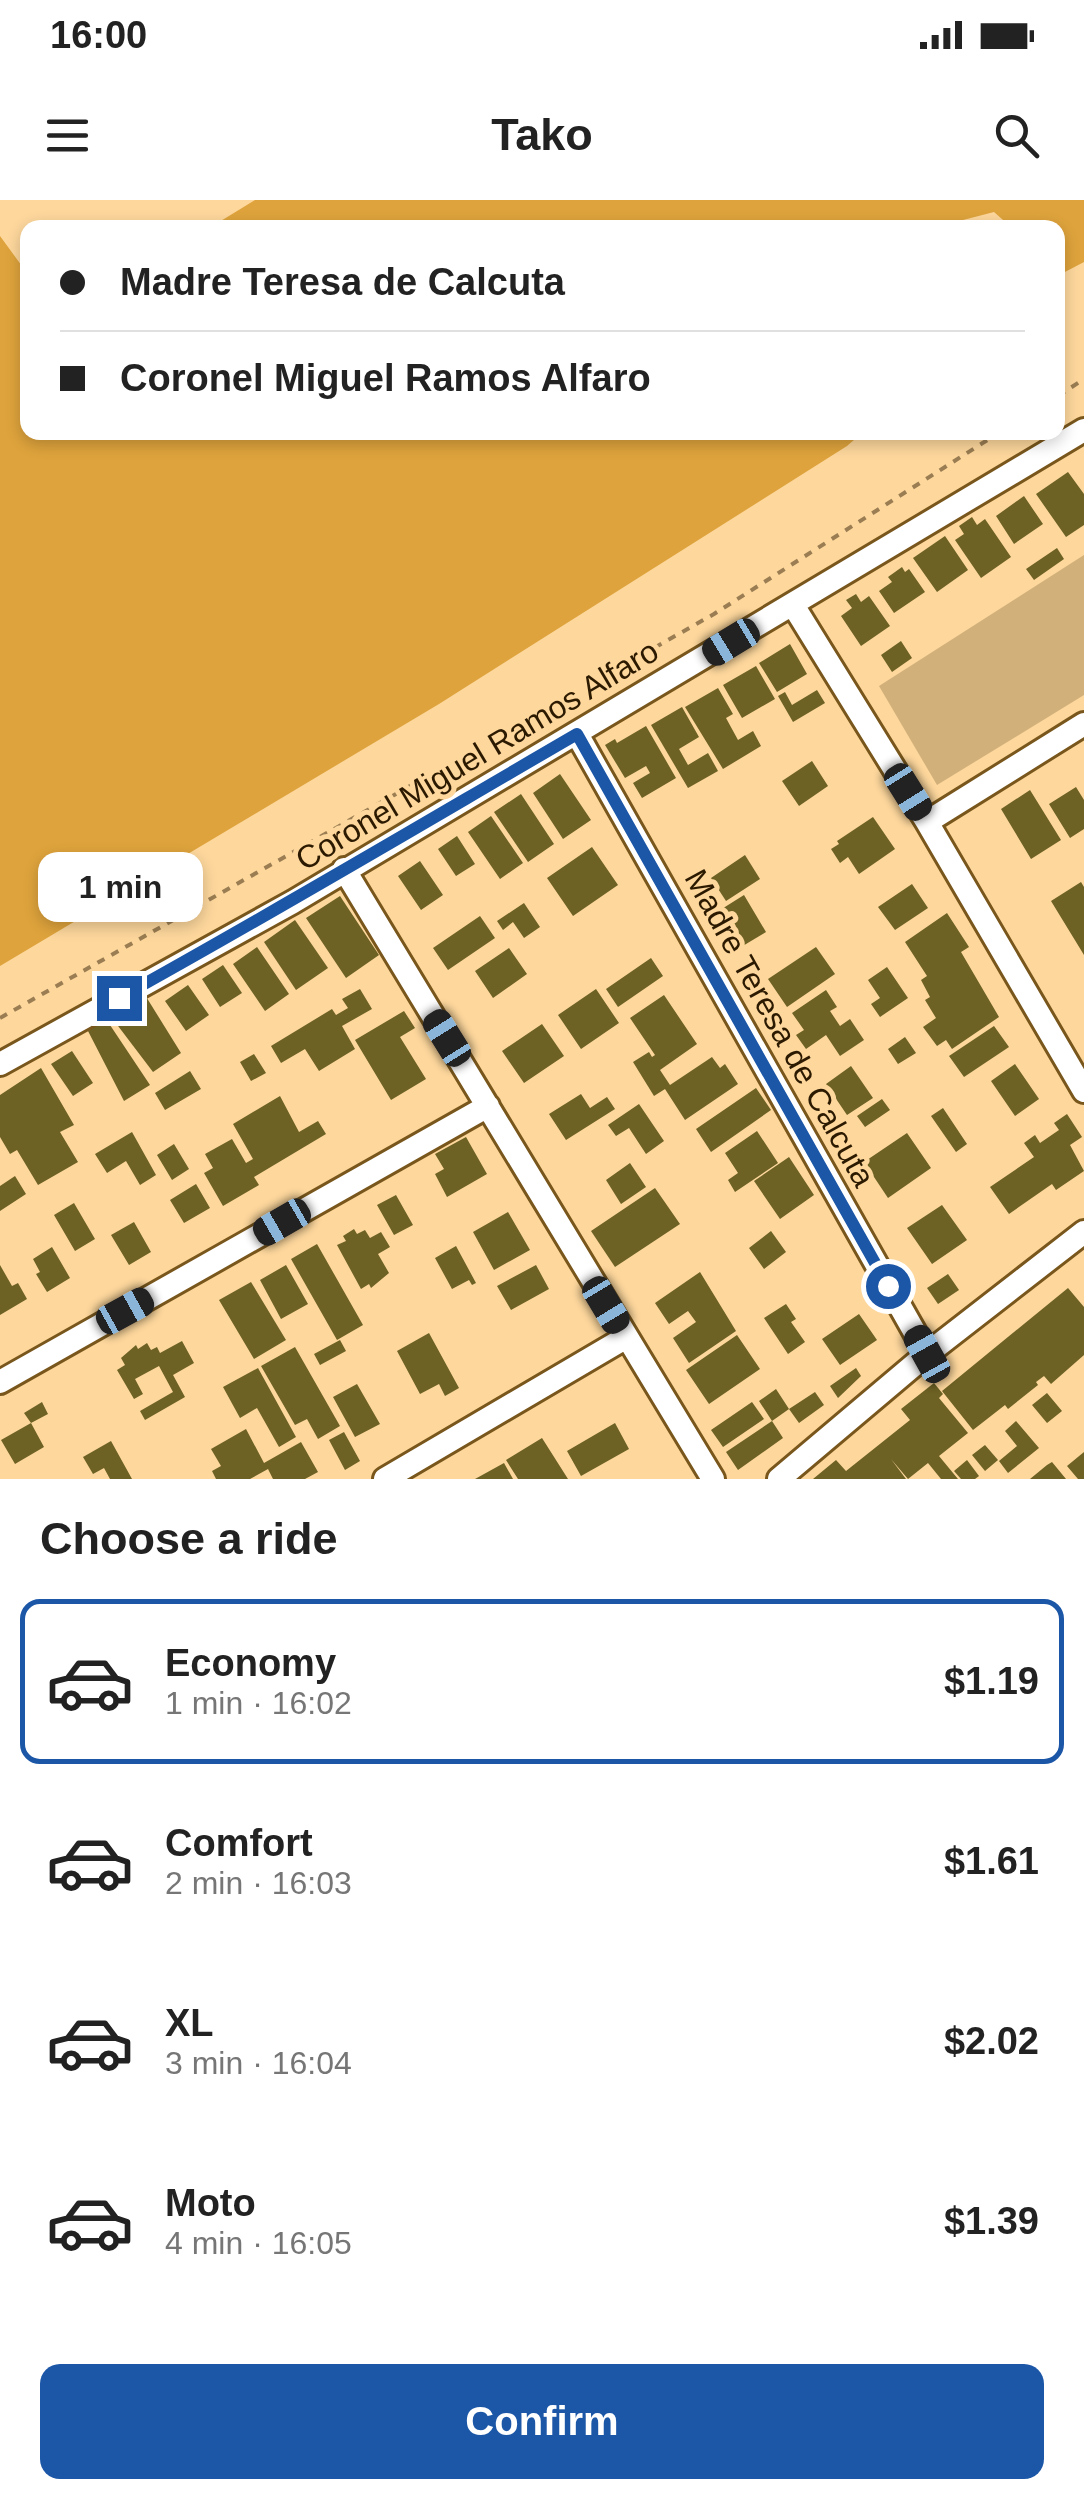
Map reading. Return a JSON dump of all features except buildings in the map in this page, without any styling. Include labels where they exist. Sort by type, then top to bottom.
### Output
[{"type":"street","name":"Coronel Miguel Ramos Alfaro","points":[[0,1064],[293,902],[1084,430]]},
{"type":"street","points":[[792,606],[1076,1057],[1084,1091]]},
{"type":"street","points":[[927,822],[1084,724]]},
{"type":"street","name":"Madre Teresa de Calcuta","points":[[577,734],[927,1354]]},
{"type":"street","points":[[344,869],[713,1479]]},
{"type":"street","points":[[0,1382],[488,1106]]},
{"type":"street","points":[[779,1479],[927,1354],[1084,1232]]},
{"type":"street","points":[[385,1479],[625,1338]]},
{"type":"path","points":[[0,1018],[714,614],[987,440]]},
{"type":"shaded area","points":[[255,200],[1084,200],[1084,262],[1065,272],[1065,220],[1003,220],[994,212],[963,220],[222,220]]},
{"type":"shaded area","points":[[0,236],[20,263],[20,440],[854,440],[439,704],[0,966]]},
{"type":"shaded area","points":[[1084,555],[1084,695],[937,785],[879,686]]},
{"type":"route","points":[[119,998],[293,902],[577,734],[888,1286]]}]
